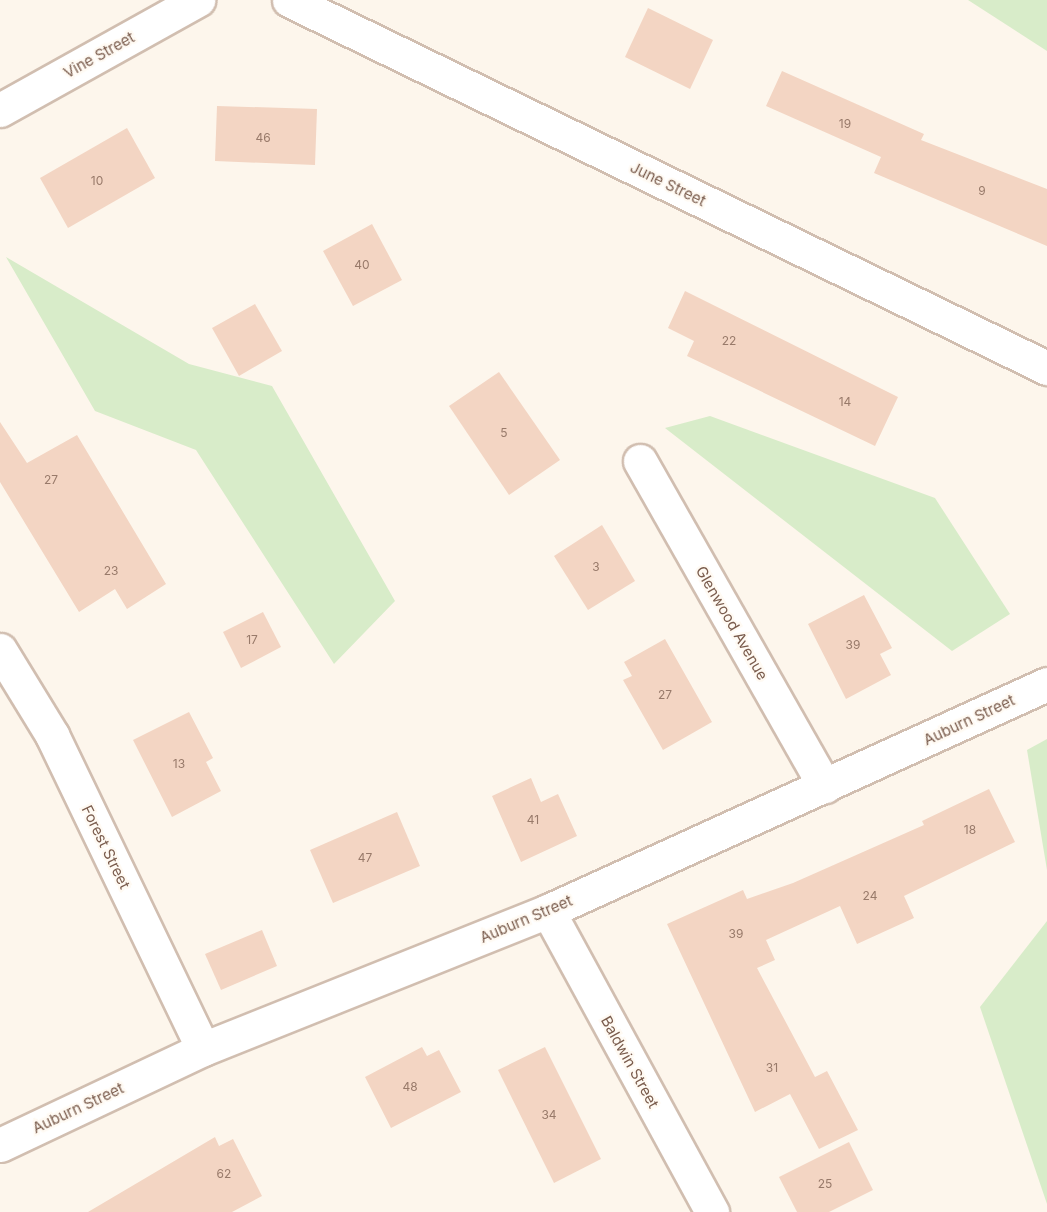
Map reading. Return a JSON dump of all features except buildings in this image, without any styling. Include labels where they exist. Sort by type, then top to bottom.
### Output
[{"type":"street","name":"Vine Street","points":[[0,110],[198,0]]},
{"type":"street","name":"June Street","points":[[289,0],[1047,368]]},
{"type":"street","name":"Glenwood Avenue","points":[[640,461],[825,786]]},
{"type":"street","name":"Forest Street","points":[[0,650],[52,735],[204,1049]]},
{"type":"street","name":"Auburn Street","points":[[0,1145],[204,1049],[548,911],[1047,684]]},
{"type":"street","name":"Baldwin Street","points":[[548,911],[712,1212]]},
{"type":"green space","points":[[968,0],[1047,0],[1047,51]]},
{"type":"green space","points":[[6,257],[189,364],[272,386],[395,601],[334,664],[196,450],[95,411]]},
{"type":"green space","points":[[710,416],[935,498],[1010,614],[952,651],[665,428]]},
{"type":"green space","points":[[1047,739],[1047,870],[1027,750]]},
{"type":"green space","points":[[1047,921],[1047,1204],[980,1007]]}]
